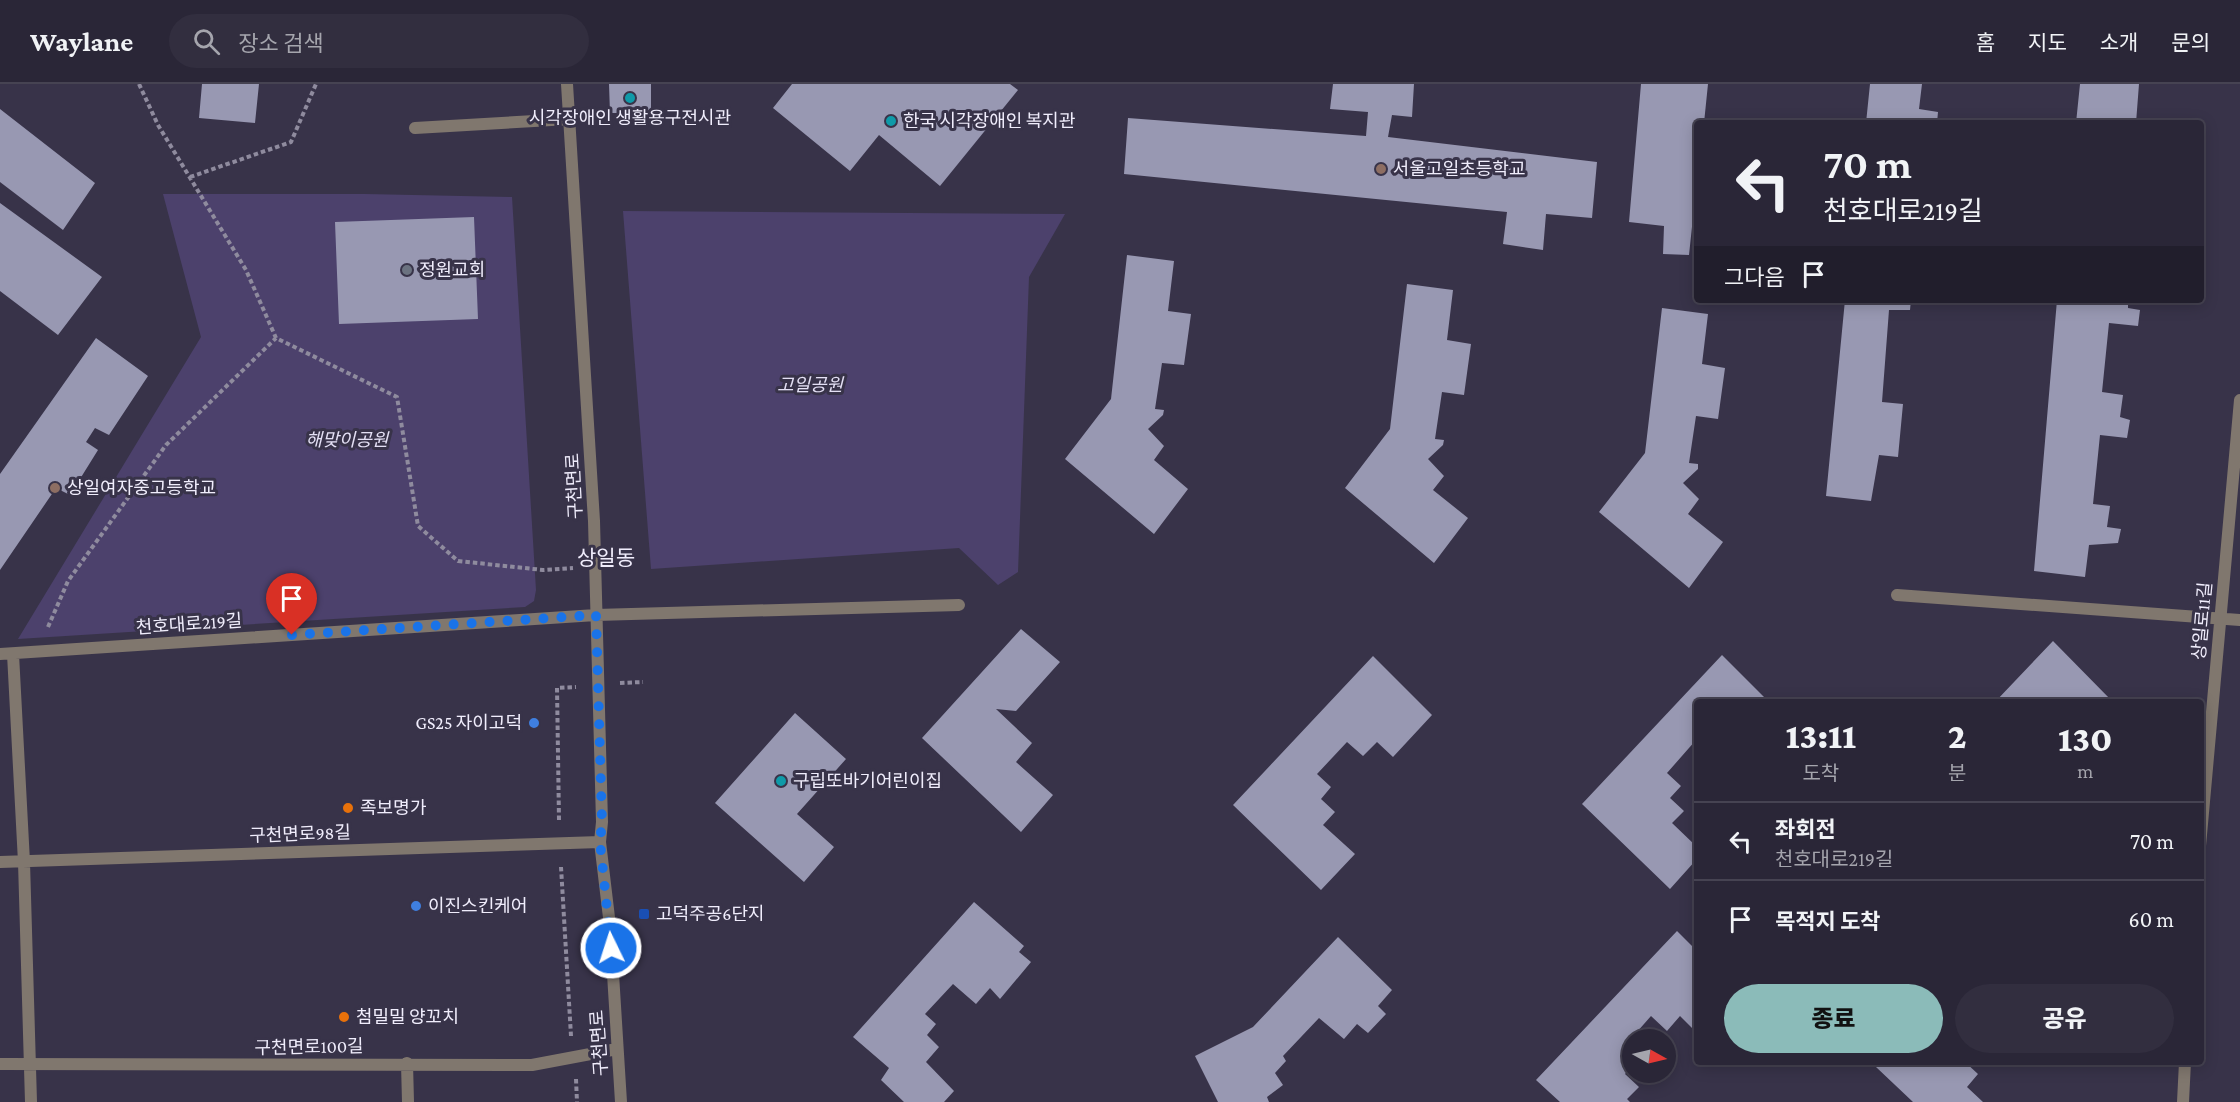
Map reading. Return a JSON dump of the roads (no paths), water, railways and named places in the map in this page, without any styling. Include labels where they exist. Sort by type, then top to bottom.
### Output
[{"type":"street","name":"구천면로","points":[[567,84],[593,509],[602,822],[600,842],[610,926],[621,1102]]},
{"type":"street","points":[[415,128],[569,119]]},
{"type":"street","name":"상일로11길","points":[[2204,802],[2240,400]]},
{"type":"street","points":[[1897,595],[2240,620]]},
{"type":"street","name":"천호대로219길","points":[[0,654],[596,615],[958,605]]},
{"type":"street","points":[[13,654],[24,862],[31,1102]]},
{"type":"street","name":"구천면로98길","points":[[0,862],[600,842]]},
{"type":"street","name":"구천면로100길","points":[[0,1064],[532,1065],[618,1050]]},
{"type":"street","points":[[407,1063],[408,1102]]},
{"type":"street","points":[[2183,1102],[2186,1065]]},
{"type":"place","name":"시각장애인 생활용구전시관","points":[[630,98]]},
{"type":"place","name":"한국 시각장애인 복지관","points":[[891,121]]},
{"type":"place","name":"서울고일초등학교","points":[[1381,169]]},
{"type":"place","name":"정원교회","points":[[407,270]]},
{"type":"place","name":"상일여자중고등학교","points":[[55,488]]},
{"type":"place","name":"GS25 자이고덕","points":[[534,723]]},
{"type":"place","name":"구립또바기어린이집","points":[[781,781]]},
{"type":"place","name":"족보명가","points":[[348,808]]},
{"type":"place","name":"이진스킨케어","points":[[416,906]]},
{"type":"place","name":"고덕주공6단지","points":[[644,914]]},
{"type":"place","name":"첨밀밀 양꼬치","points":[[344,1017]]},
{"type":"district","name":"상일동","points":[[606,558]]},
{"type":"park label","name":"고일공원","points":[[810,385]]},
{"type":"park label","name":"해맞이공원","points":[[347,440]]}]
